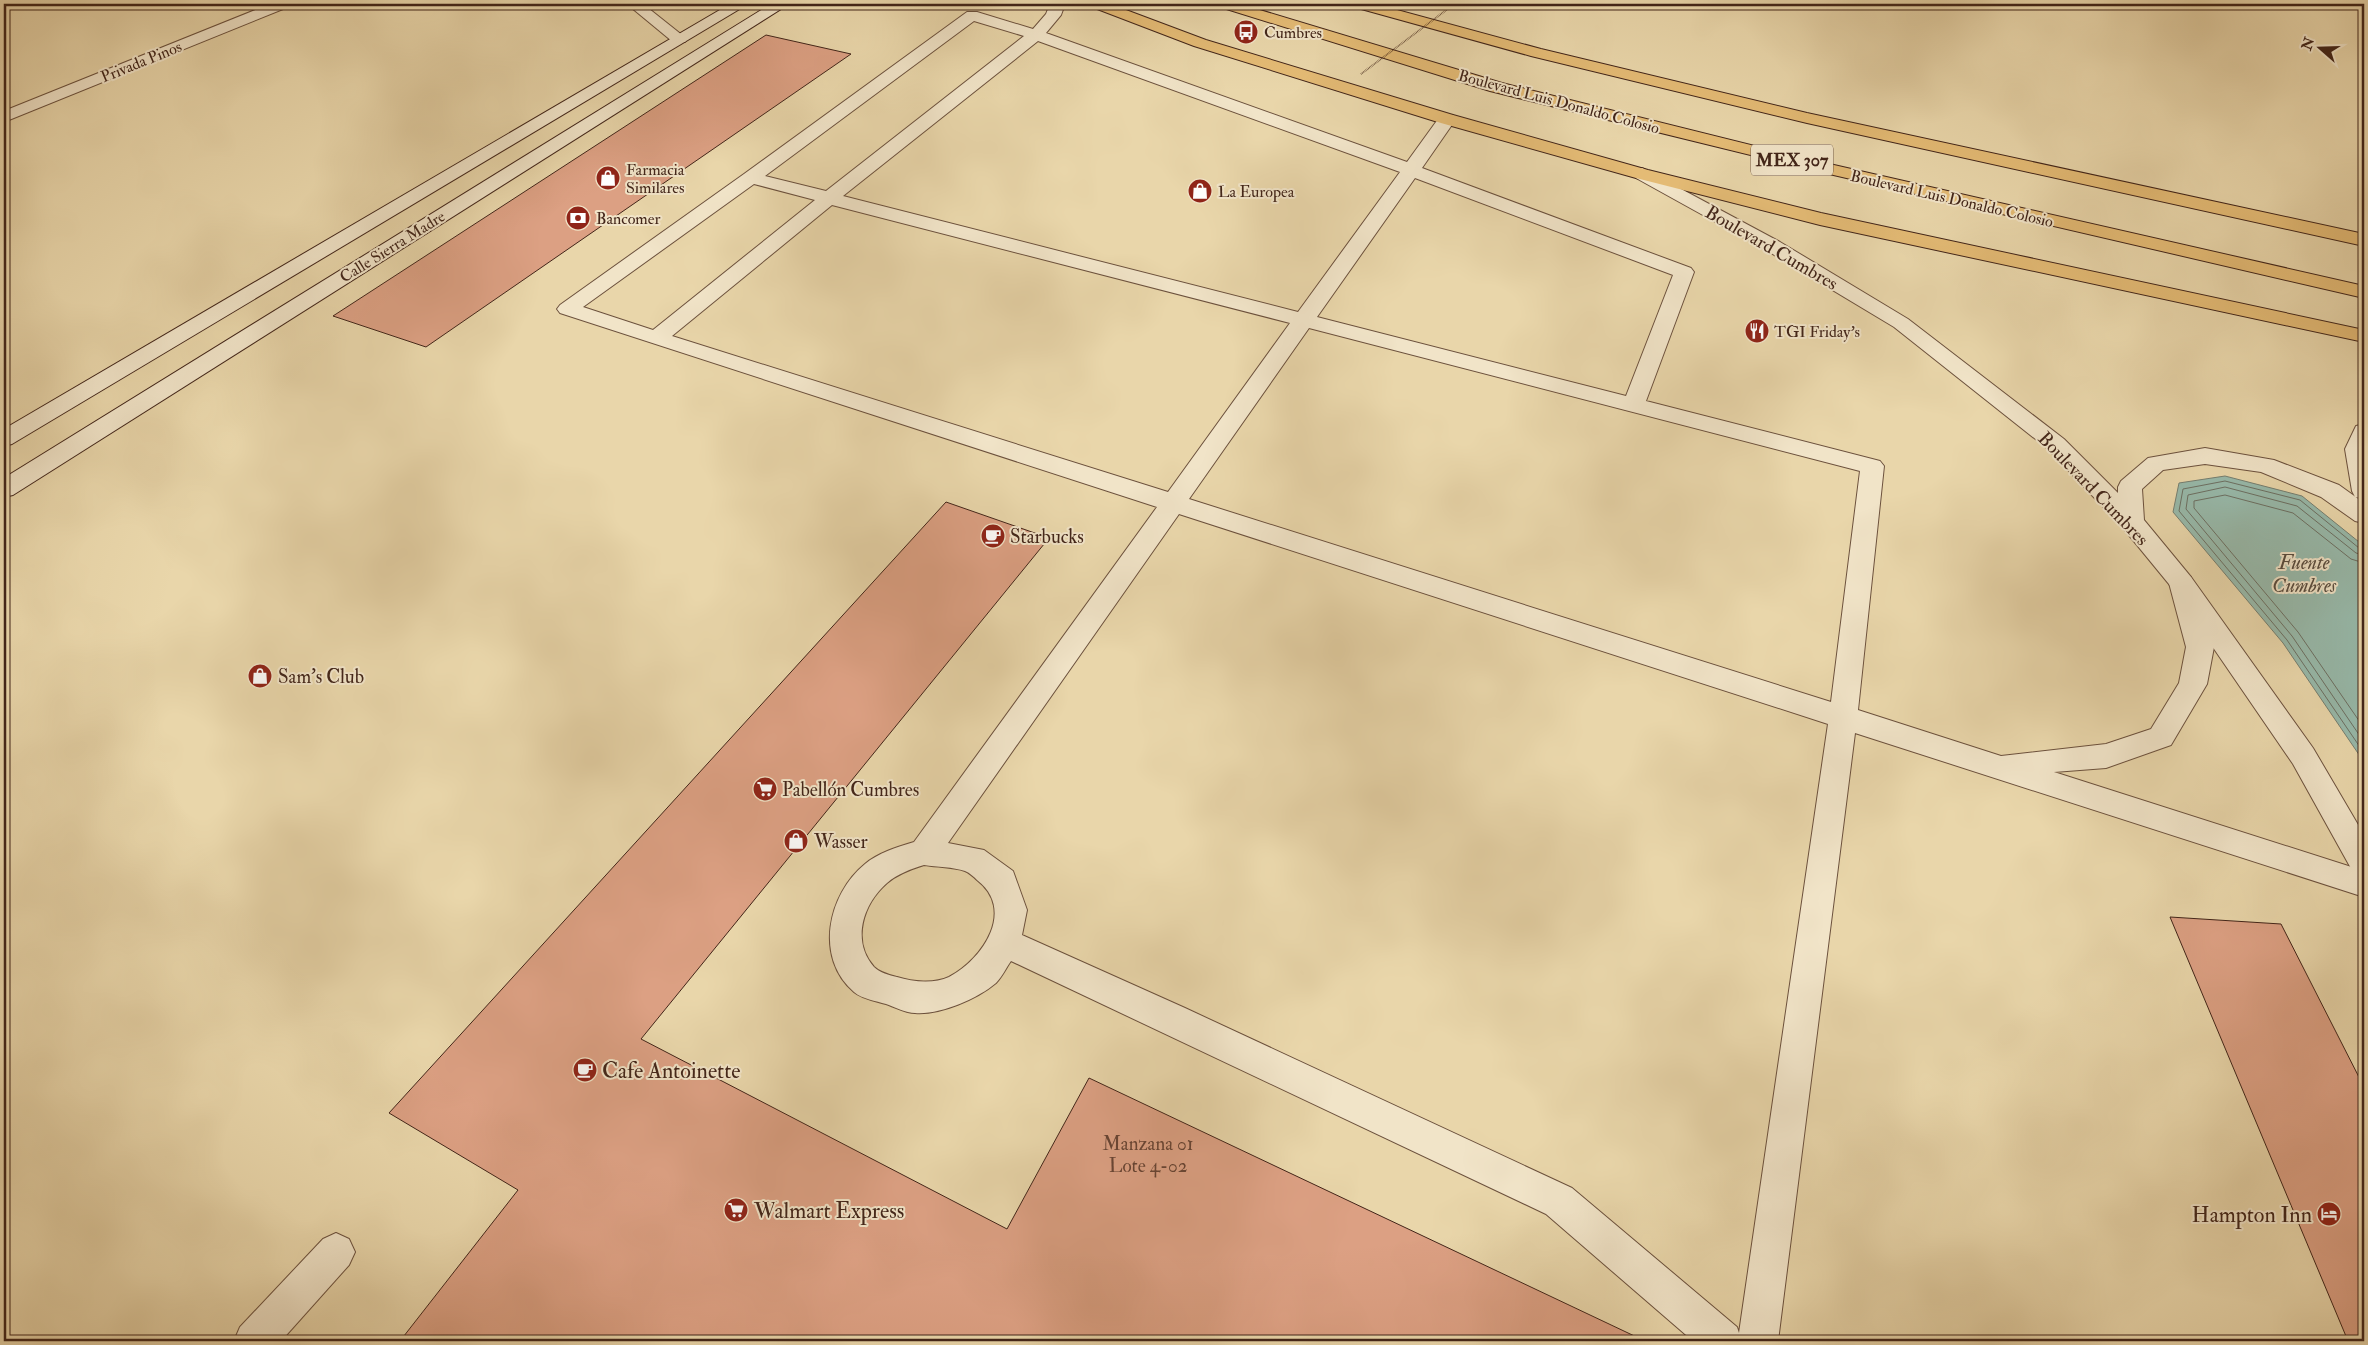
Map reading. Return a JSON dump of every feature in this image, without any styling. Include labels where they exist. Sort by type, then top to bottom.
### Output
[{"type":"main road","points":[[634,4],[679,40]]},
{"type":"main road","name":"Calle Sierra Madre","points":[[4,439],[740,4]]},
{"type":"main road","name":"Calle Sierra Madre","points":[[4,489],[781,4]]},
{"type":"main road","points":[[656,338],[829,198],[1036,35],[1053,15],[1058,4]]},
{"type":"main road","points":[[1097,4],[1200,43],[1447,119],[1642,174],[1820,219],[2364,336]]},
{"type":"main road","name":"Boulevard Luis Donaldo Colosio","points":[[1225,4],[1496,86],[1799,162],[2364,292]]},
{"type":"main road","name":"MEX 307","points":[[1358,4],[1536,53],[1798,116],[2364,240]]},
{"type":"main road","name":"Privada Pinos","points":[[4,117],[278,6]]},
{"type":"main road","points":[[1634,404],[1684,272],[1413,170],[1036,35],[972,15],[751,178],[567,310],[2364,884]]},
{"type":"main road","points":[[924,852],[1303,319],[1413,170],[1447,119]]},
{"type":"main road","name":"Boulevard Cumbres","points":[[1642,174],[1773,246],[1901,323],[2056,444],[2132,522],[2182,582],[2303,756],[2364,863]]},
{"type":"main road","points":[[751,178],[1872,466],[1843,717],[1758,1341]]},
{"type":"main road","points":[[2364,431],[2356,449],[2364,491]]},
{"type":"main road","points":[[2132,522],[2130,487],[2156,463],[2205,456],[2266,465],[2330,491],[2364,515]]},
{"type":"main road","points":[[1996,766],[2106,756],[2161,737],[2193,684],[2200,647],[2182,582]]},
{"type":"main road","points":[[924,852],[949,852],[973,857],[992,869],[1005,887],[1011,904],[1012,924],[1006,943],[992,965],[971,983],[944,995],[916,999],[888,994],[865,981],[850,962],[844,940],[846,916],[858,892],[876,873],[899,860],[924,852]]},
{"type":"main road","points":[[1006,943],[1173,1019],[1559,1201],[1723,1341]]},
{"type":"main road","points":[[254,1341],[336,1252]]},
{"type":"path","points":[[1362,74],[1449,8]]},
{"type":"water","name":"Fuente Cumbres","points":[[2225,476],[2302,496],[2364,546],[2364,762],[2283,643],[2173,512],[2179,483]]},
{"type":"building","points":[[766,35],[851,54],[426,347],[333,316]]},
{"type":"building","points":[[946,502],[1049,538],[641,1039],[1007,1229],[1089,1078],[1645,1341],[400,1341],[518,1190],[389,1113]]},
{"type":"building","name":"Hampton Inn","points":[[2170,917],[2281,924],[2364,1087],[2364,1341],[2348,1341]]},
{"type":"place","name":"Cumbres","points":[[1246,32]]},
{"type":"place","name":"Farmacia Similares","points":[[608,178]]},
{"type":"place","name":"La Europea","points":[[1200,191]]},
{"type":"place","name":"Bancomer","points":[[578,218]]},
{"type":"place","name":"TGI Friday's","points":[[1757,331]]},
{"type":"place","name":"Starbucks","points":[[993,536]]},
{"type":"place","name":"Sam's Club","points":[[260,676]]},
{"type":"place","name":"Pabellón Cumbres","points":[[765,789]]},
{"type":"place","name":"Wasser","points":[[796,841]]},
{"type":"place","name":"Cafe Antoinette","points":[[585,1070]]},
{"type":"place","name":"Walmart Express","points":[[736,1210]]},
{"type":"place","name":"Hampton Inn","points":[[2329,1214]]}]
